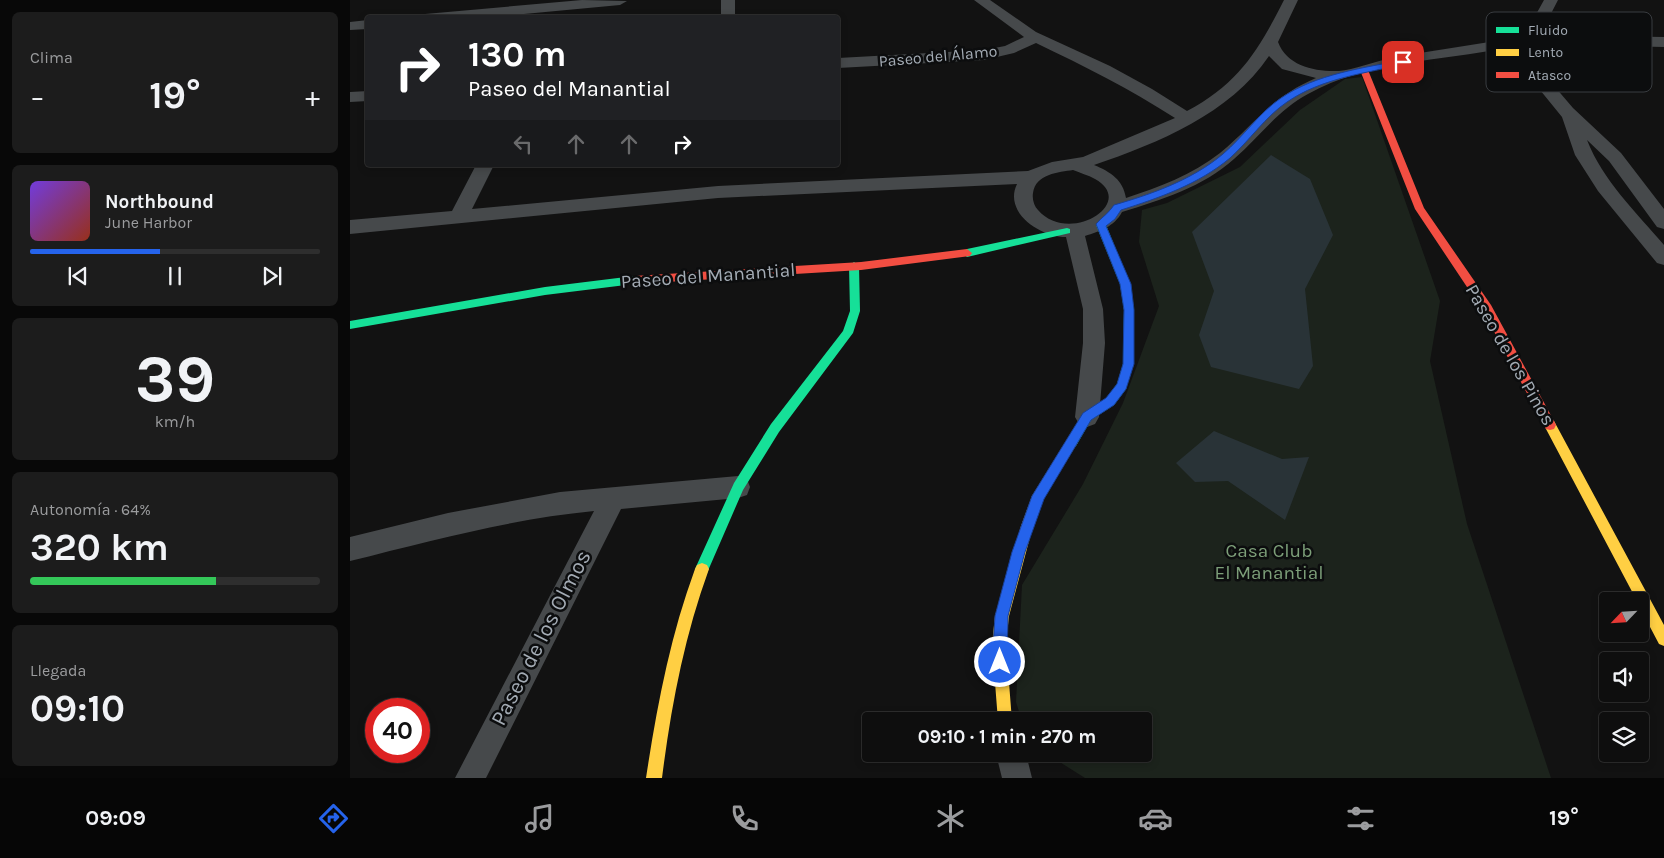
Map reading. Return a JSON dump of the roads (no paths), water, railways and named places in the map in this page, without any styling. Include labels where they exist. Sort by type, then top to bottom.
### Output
[{"type":"street","points":[[728,0],[728,15]]},
{"type":"street","name":"Paseo del Álamo","points":[[981,0],[1036,37],[1104,69],[1146,92],[1186,119]]},
{"type":"street","points":[[1076,166],[1132,145],[1186,119],[1206,107],[1254,66],[1270,42],[1291,0]]},
{"type":"street","points":[[1545,12],[1551,0]]},
{"type":"street","points":[[494,15],[562,12],[620,1]]},
{"type":"street","points":[[350,26],[365,24]]},
{"type":"street","name":"Paseo del Álamo","points":[[840,63],[984,55],[1009,50],[1036,37]]},
{"type":"street","points":[[1270,42],[1273,52],[1283,63],[1315,74],[1342,76]]},
{"type":"street","points":[[1117,207],[1158,195],[1196,176],[1226,156],[1284,100],[1322,82],[1364,70],[1486,47]]},
{"type":"street","name":"Paseo de los Pinos","points":[[1364,70],[1420,209],[1487,308],[1664,638]]},
{"type":"street","points":[[1551,92],[1568,112],[1615,157],[1664,222]]},
{"type":"street","points":[[350,97],[365,96]]},
{"type":"street","points":[[1568,112],[1584,155],[1604,187],[1664,258]]},
{"type":"street","points":[[1060,166],[1076,166],[1092,169],[1105,176],[1114,185],[1119,196],[1117,207],[1111,217],[1101,224],[1071,231],[1040,222],[1030,214],[1024,204],[1022,194],[1025,185],[1032,177],[1044,170],[1060,166]]},
{"type":"street","points":[[459,216],[484,167]]},
{"type":"street","points":[[350,227],[718,192],[1032,177]]},
{"type":"street","points":[[1004,712],[999,644],[1002,616],[1018,552],[1038,496],[1087,417],[1110,402],[1122,386],[1128,364],[1129,310],[1126,284],[1101,224]]},
{"type":"street","points":[[1071,231],[1078,257],[1088,282],[1093,309],[1094,343],[1087,417]]},
{"type":"street","name":"Paseo del Manantial","points":[[350,325],[539,292],[609,282],[897,262],[983,250],[1071,231]]},
{"type":"street","points":[[654,778],[665,696],[688,604],[719,526],[738,487],[775,428],[848,333],[855,311],[854,266]]},
{"type":"street","points":[[350,549],[503,513],[560,503],[738,487]]},
{"type":"street","name":"Paseo de los Olmos","points":[[470,778],[613,499]]},
{"type":"street","points":[[1013,762],[1017,778]]},
{"type":"park label","name":"Casa Club El Manantial","points":[[1269,562]]}]
